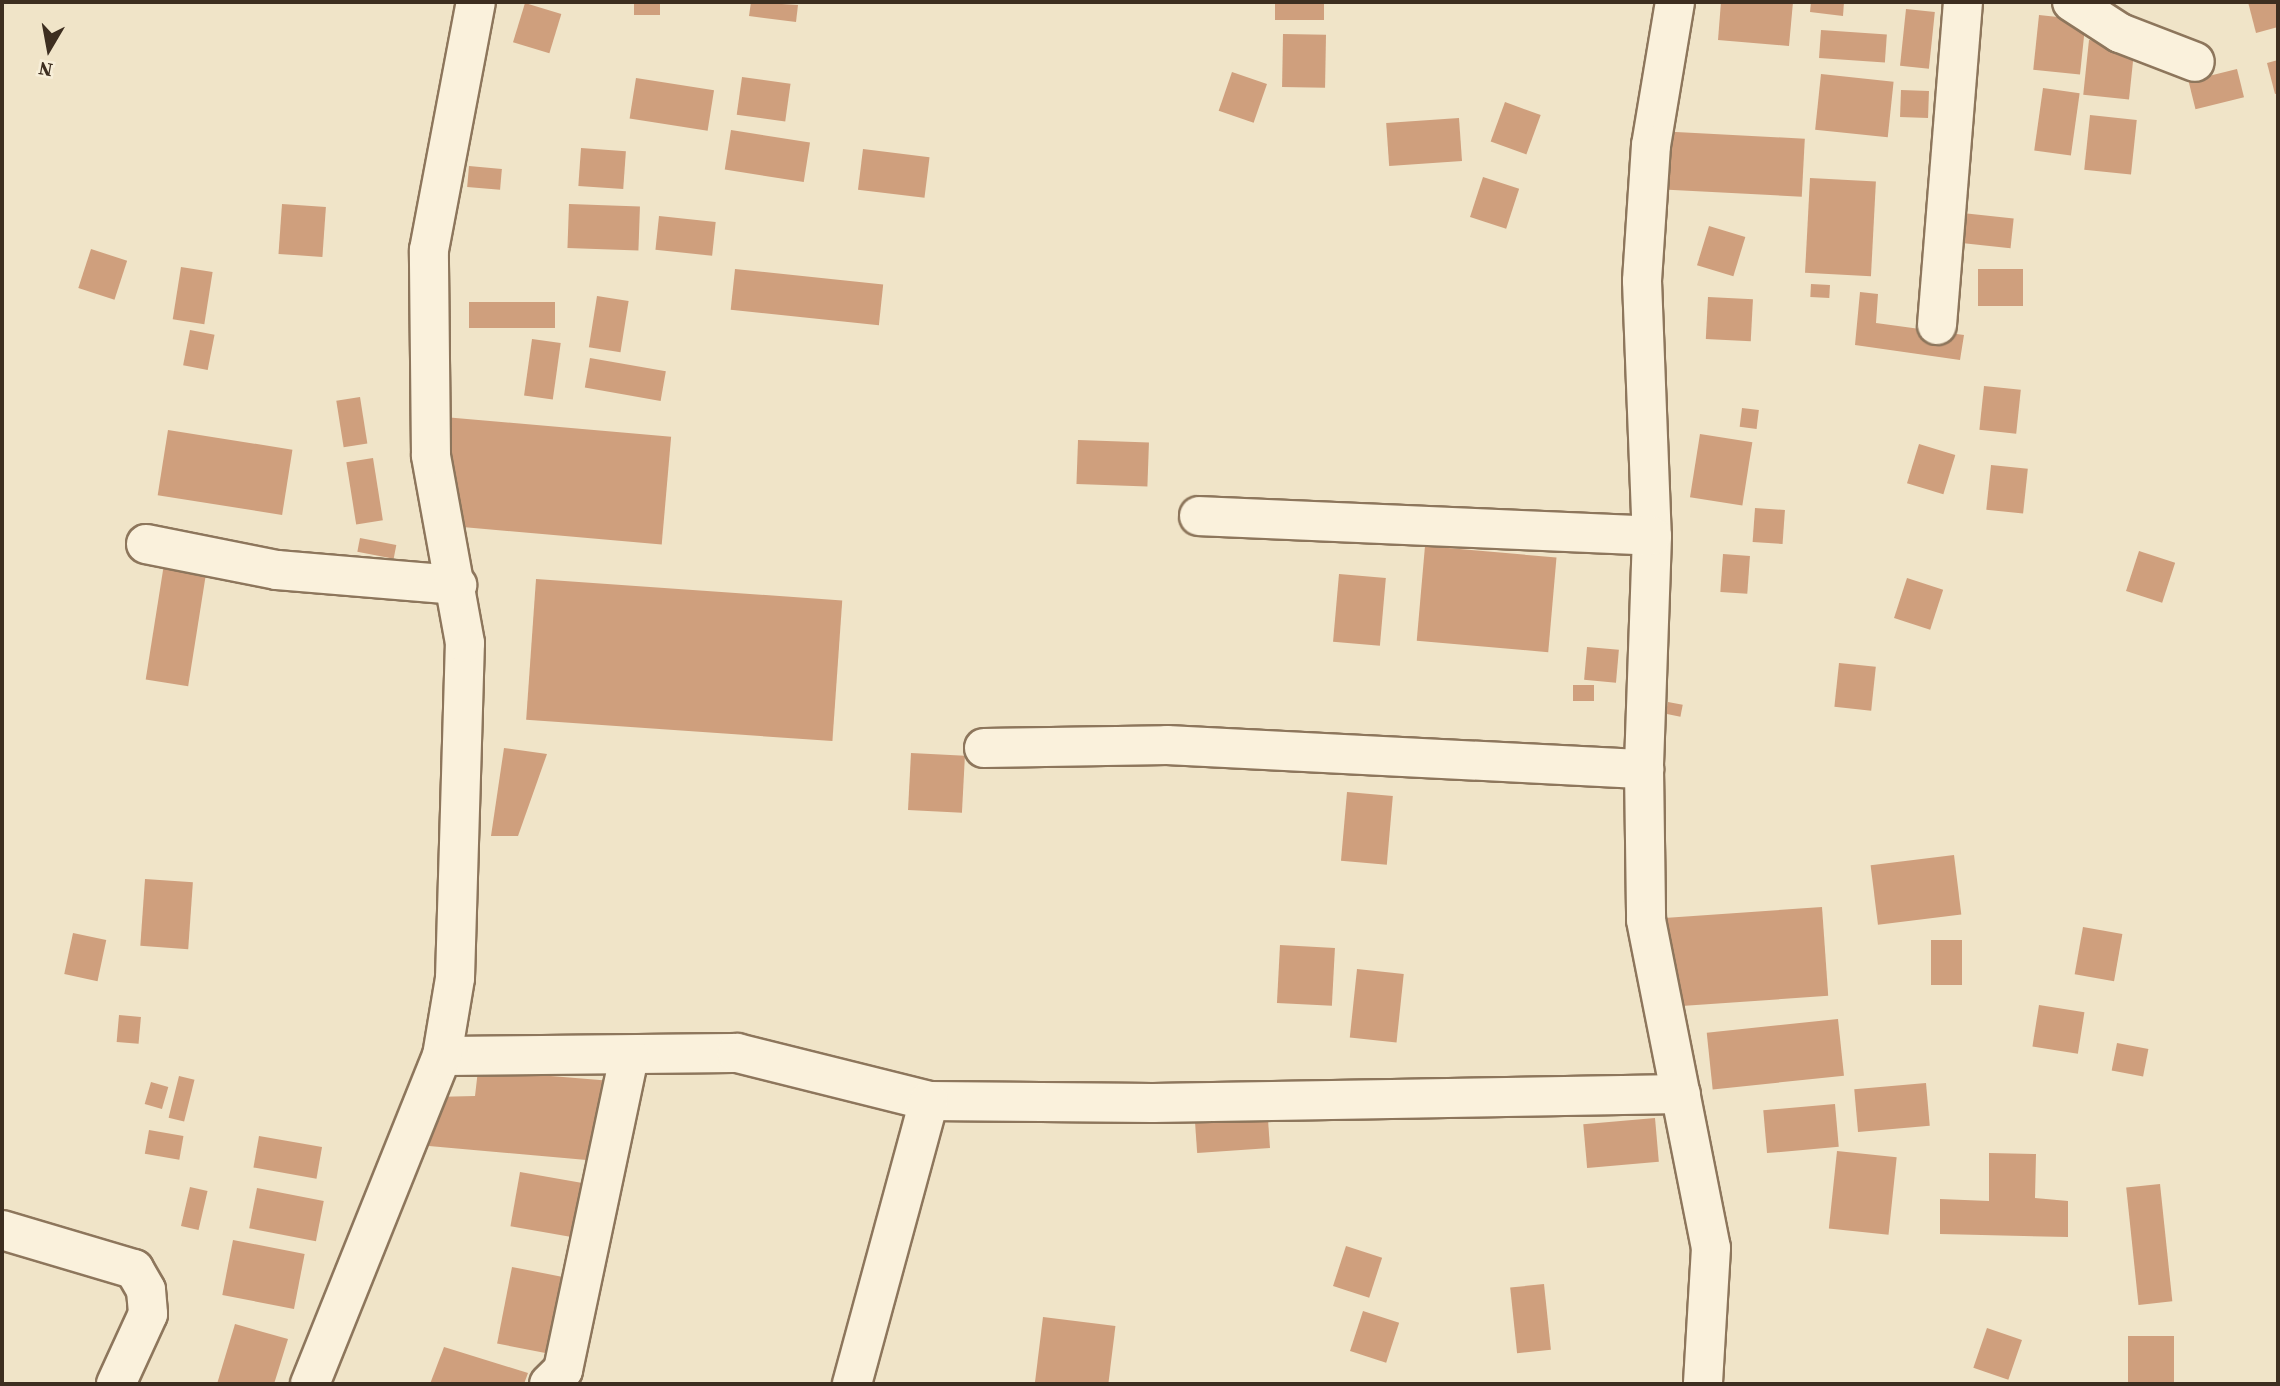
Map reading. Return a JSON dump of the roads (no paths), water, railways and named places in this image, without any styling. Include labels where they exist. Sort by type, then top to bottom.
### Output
[{"type":"street","points":[[310,1384],[442,1056],[455,978],[466,715],[465,643],[457,585],[431,455],[429,250],[476,2]]},
{"type":"street","points":[[1675,2],[1651,145],[1642,282],[1652,536],[1644,769],[1646,920],[1711,1248],[1703,1384]]},
{"type":"street","points":[[1937,325],[1963,2]]},
{"type":"street","points":[[2072,2],[2120,33],[2195,62]]},
{"type":"street","points":[[1199,516],[1652,536]]},
{"type":"street","points":[[146,544],[277,569],[457,585]]},
{"type":"street","points":[[984,748],[1167,746],[1644,769]]},
{"type":"street","points":[[442,1056],[737,1053],[929,1101],[1153,1104],[1681,1094]]},
{"type":"street","points":[[549,1384],[563,1370],[629,1056]]},
{"type":"street","points":[[852,1384],[929,1101]]},
{"type":"street","points":[[2,1230],[134,1269],[146,1290],[148,1314],[116,1384]]}]
